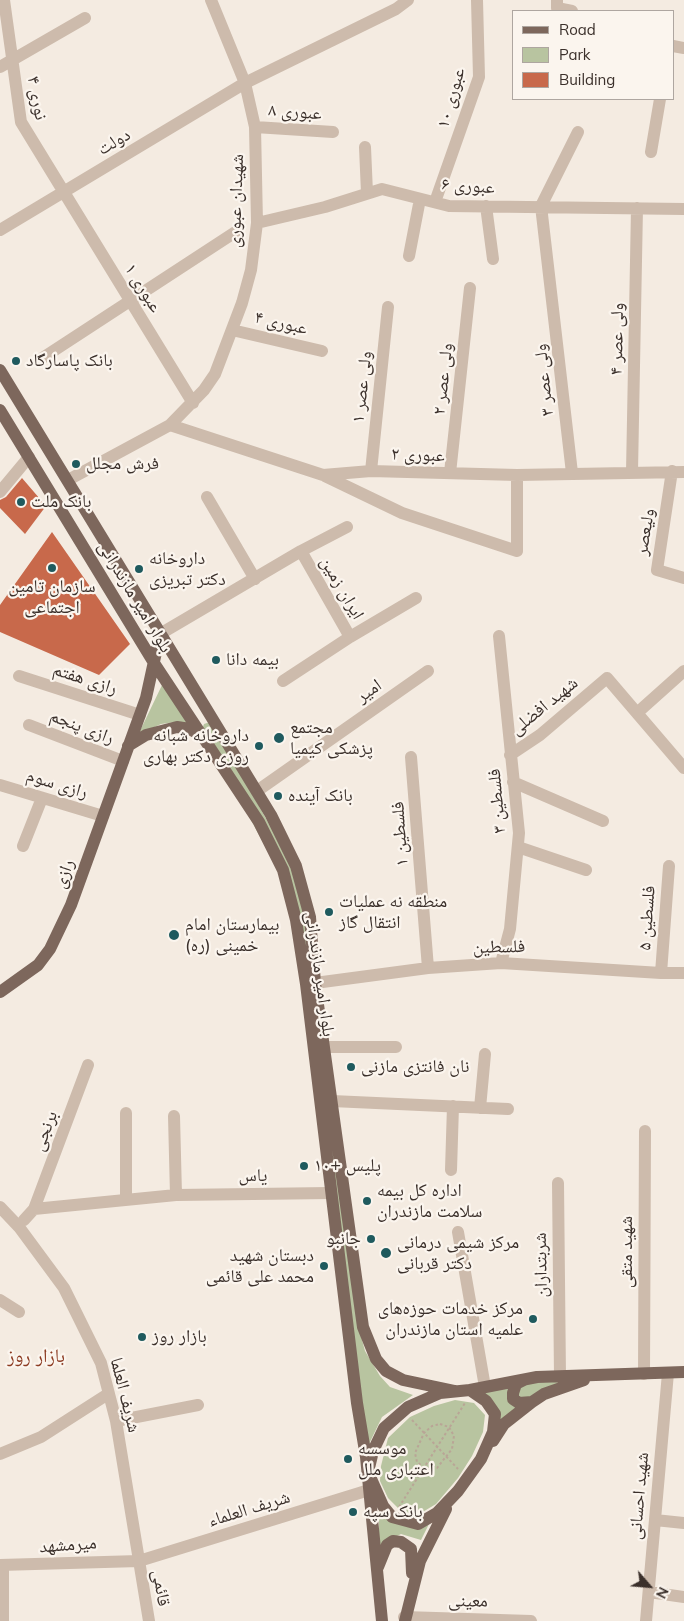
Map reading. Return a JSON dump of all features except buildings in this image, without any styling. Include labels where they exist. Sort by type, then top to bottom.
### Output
[{"type":"main road","name":"بلوار امیر مازندرانی","points":[[0,370],[257,791],[296,866],[310,916],[315,983],[363,1327],[370,1345],[386,1371],[403,1380],[455,1391]]},
{"type":"main road","name":"بلوار امیر مازندرانی","points":[[0,410],[154,663],[260,822],[283,870],[296,920],[306,984],[356,1403],[368,1472],[368,1490],[382,1621]]},
{"type":"main road","name":"رازی","points":[[0,992],[38,965],[50,949],[71,905],[140,715],[160,634]]},
{"type":"main road","points":[[128,746],[146,734],[177,727],[190,729],[203,736]]},
{"type":"main road","points":[[458,1491],[437,1513],[418,1524],[392,1518],[383,1506],[368,1472],[373,1451],[384,1428],[403,1411],[440,1393],[471,1391],[524,1380],[684,1372]]},
{"type":"main road","points":[[404,1619],[420,1560],[439,1520],[504,1424],[544,1394],[593,1377]]},
{"type":"main road","points":[[524,1380],[516,1384],[513,1399],[519,1403],[532,1402]]},
{"type":"main road","points":[[471,1391],[486,1401],[495,1414],[493,1432],[481,1459]]},
{"type":"main road","points":[[377,1574],[381,1556],[387,1545],[393,1541],[407,1545],[411,1549],[413,1559],[411,1590]]},
{"type":"street","name":"نوری ۴","points":[[4,0],[21,122],[63,192]]},
{"type":"street","name":"شهیدان عبوری","points":[[68,480],[170,426],[192,403],[215,374],[232,330],[251,270],[257,223],[255,128],[246,83],[211,0]]},
{"type":"street","points":[[246,83],[396,9],[408,0]]},
{"type":"street","name":"عبوری ۱۰","points":[[434,202],[479,77],[477,0]]},
{"type":"street","points":[[557,0],[557,8],[567,10]]},
{"type":"street","points":[[0,67],[85,18]]},
{"type":"street","name":"دولت","points":[[0,230],[246,83]]},
{"type":"street","points":[[651,152],[660,100]]},
{"type":"street","name":"عبوری ۸","points":[[255,128],[333,132]]},
{"type":"street","points":[[541,206],[578,132]]},
{"type":"street","points":[[365,147],[367,193]]},
{"type":"street","name":"عبوری ۶","points":[[257,223],[325,207],[382,188],[449,206],[684,209]]},
{"type":"street","name":"عبوری ۱","points":[[63,192],[192,403]]},
{"type":"street","points":[[409,256],[420,198]]},
{"type":"street","points":[[486,206],[493,259]]},
{"type":"street","name":"ولی عصر ۳","points":[[541,206],[572,473]]},
{"type":"street","name":"ولی عصر ۴","points":[[632,472],[637,208]]},
{"type":"street","points":[[41,359],[236,231]]},
{"type":"street","name":"ولی عصر ۲","points":[[450,474],[470,288]]},
{"type":"street","name":"ولی عصر ۱","points":[[371,471],[388,307]]},
{"type":"street","name":"عبوری ۴","points":[[232,330],[322,351]]},
{"type":"street","name":"عبوری ۲","points":[[170,426],[323,475],[371,471],[517,475],[678,471]]},
{"type":"street","points":[[0,492],[29,457]]},
{"type":"street","name":"ولیعصر","points":[[678,471],[657,570],[684,578]]},
{"type":"street","points":[[323,475],[402,513],[517,551],[517,475]]},
{"type":"street","points":[[207,497],[255,578]]},
{"type":"street","points":[[301,551],[347,527]]},
{"type":"street","name":"ایران زمین","points":[[160,634],[301,551],[350,637]]},
{"type":"street","name":"ایران زمین","points":[[283,681],[350,637],[416,598]]},
{"type":"street","name":"فلسطین ۳","points":[[499,636],[519,834],[510,929],[501,963]]},
{"type":"street","name":"امیر","points":[[257,791],[428,671]]},
{"type":"street","points":[[684,671],[637,713],[684,768]]},
{"type":"street","name":"رازی هفتم","points":[[19,676],[140,715]]},
{"type":"street","name":"شهید افضلی","points":[[510,755],[540,734],[607,678],[637,713]]},
{"type":"street","name":"رازی پنجم","points":[[29,725],[123,761]]},
{"type":"street","name":"فلسطین ۱","points":[[411,758],[428,968]]},
{"type":"street","points":[[513,782],[603,821]]},
{"type":"street","name":"رازی سوم","points":[[0,784],[103,816]]},
{"type":"street","points":[[23,846],[42,798]]},
{"type":"street","points":[[518,848],[586,870]]},
{"type":"street","name":"فلسطین ۵","points":[[661,974],[669,866]]},
{"type":"street","name":"فلسطین","points":[[315,983],[428,968],[501,963],[661,974],[684,973]]},
{"type":"street","points":[[324,1047],[396,1047]]},
{"type":"street","points":[[480,1108],[485,1054]]},
{"type":"street","name":"برنجی","points":[[34,1209],[88,1065]]},
{"type":"street","points":[[332,1101],[508,1109]]},
{"type":"street","points":[[451,1170],[453,1106]]},
{"type":"street","points":[[126,1113],[126,1200]]},
{"type":"street","points":[[174,1116],[176,1194]]},
{"type":"street","name":"شهید متقی","points":[[644,1374],[645,1130]]},
{"type":"street","name":"شربتداران","points":[[558,1183],[560,1377]]},
{"type":"street","name":"یاس","points":[[34,1209],[176,1194],[330,1193]]},
{"type":"street","name":"شریف العلما","points":[[0,1207],[19,1227],[64,1288],[101,1363],[116,1421],[139,1561]]},
{"type":"street","points":[[24,1220],[34,1209]]},
{"type":"street","points":[[458,1232],[485,1387]]},
{"type":"street","points":[[0,1300],[19,1312]]},
{"type":"street","name":"شهید احسانی","points":[[646,1621],[668,1373]]},
{"type":"street","points":[[0,1454],[41,1437],[108,1394]]},
{"type":"street","points":[[116,1421],[198,1405]]},
{"type":"street","name":"شریف العلماء","points":[[139,1561],[368,1490]]},
{"type":"street","points":[[655,1520],[684,1524]]},
{"type":"street","name":"میرمشهد","points":[[2,1565],[139,1561]]},
{"type":"street","name":"قائمی","points":[[139,1561],[149,1621]]},
{"type":"street","points":[[2,1565],[3,1621]]},
{"type":"street","points":[[649,1592],[684,1597]]},
{"type":"street","name":"معینی","points":[[404,1619],[531,1621]]},
{"type":"path","points":[[392,1518],[471,1391]]},
{"type":"path","points":[[403,1411],[467,1478]]},
{"type":"path","points":[[440,1424],[448,1427],[454,1436],[452,1449],[437,1468],[426,1469],[417,1462],[415,1453],[424,1433],[432,1426],[440,1424]]},
{"type":"green space","points":[[163,683],[190,724],[175,722],[161,724],[138,735]]},
{"type":"green space","points":[[210,722],[294,868],[307,924],[358,1325],[365,1351],[380,1376],[390,1387],[413,1395],[382,1417],[368,1446],[295,902],[202,729],[204,724]]},
{"type":"green space","points":[[572,1380],[529,1399],[518,1397],[519,1388],[529,1383]]},
{"type":"green space","points":[[512,1386],[519,1408],[497,1427],[482,1392]]},
{"type":"green space","points":[[455,1400],[474,1403],[485,1415],[483,1432],[472,1456],[458,1478],[436,1504],[416,1516],[402,1512],[388,1498],[380,1481],[381,1466],[388,1438],[410,1417],[434,1406]]},
{"type":"green space","points":[[379,1510],[429,1524],[421,1540],[401,1534],[389,1540],[379,1551]]},
{"type":"place","name":"بانک پاسارگاد","points":[[16,361]]},
{"type":"place","name":"فرش مجلل","points":[[76,464]]},
{"type":"place","name":"بانک ملت","points":[[21,502]]},
{"type":"place","name":"سازمان تامین اجتماعی","points":[[52,568]]},
{"type":"place","name":"داروخانه دکتر تبریزی","points":[[139,569]]},
{"type":"place","name":"بیمه دانا","points":[[216,660]]},
{"type":"place","name":"مجتمع پزشکی کیمیا","points":[[279,738]]},
{"type":"place","name":"داروخانه شبانه روزی دکتر بهاری","points":[[259,746]]},
{"type":"place","name":"بانک آینده","points":[[278,796]]},
{"type":"place","name":"منطقه نه عملیات انتقال گاز","points":[[329,912]]},
{"type":"place","name":"بیمارستان امام خمینی (ره)","points":[[174,935]]},
{"type":"place","name":"نان فانتزی مازنی","points":[[351,1067]]},
{"type":"place","name":"پلیس +١٠","points":[[304,1166]]},
{"type":"place","name":"اداره کل بیمه سلامت مازندران","points":[[367,1201]]},
{"type":"place","name":"جانبو","points":[[371,1239]]},
{"type":"place","name":"مرکز شیمی درمانی دکتر قربانی","points":[[386,1253]]},
{"type":"place","name":"دبستان شهید محمد علی قائمی","points":[[324,1266]]},
{"type":"place","name":"مرکز خدمات حوزه‌های علمیه استان مازندران","points":[[533,1319]]},
{"type":"place","name":"بازار روز","points":[[142,1337]]},
{"type":"place","name":"موسسه اعتباری ملل","points":[[348,1459]]},
{"type":"place","name":"بانک سپه","points":[[353,1512]]},
{"type":"district","name":"بازار روز","points":[[36,1356]]}]
